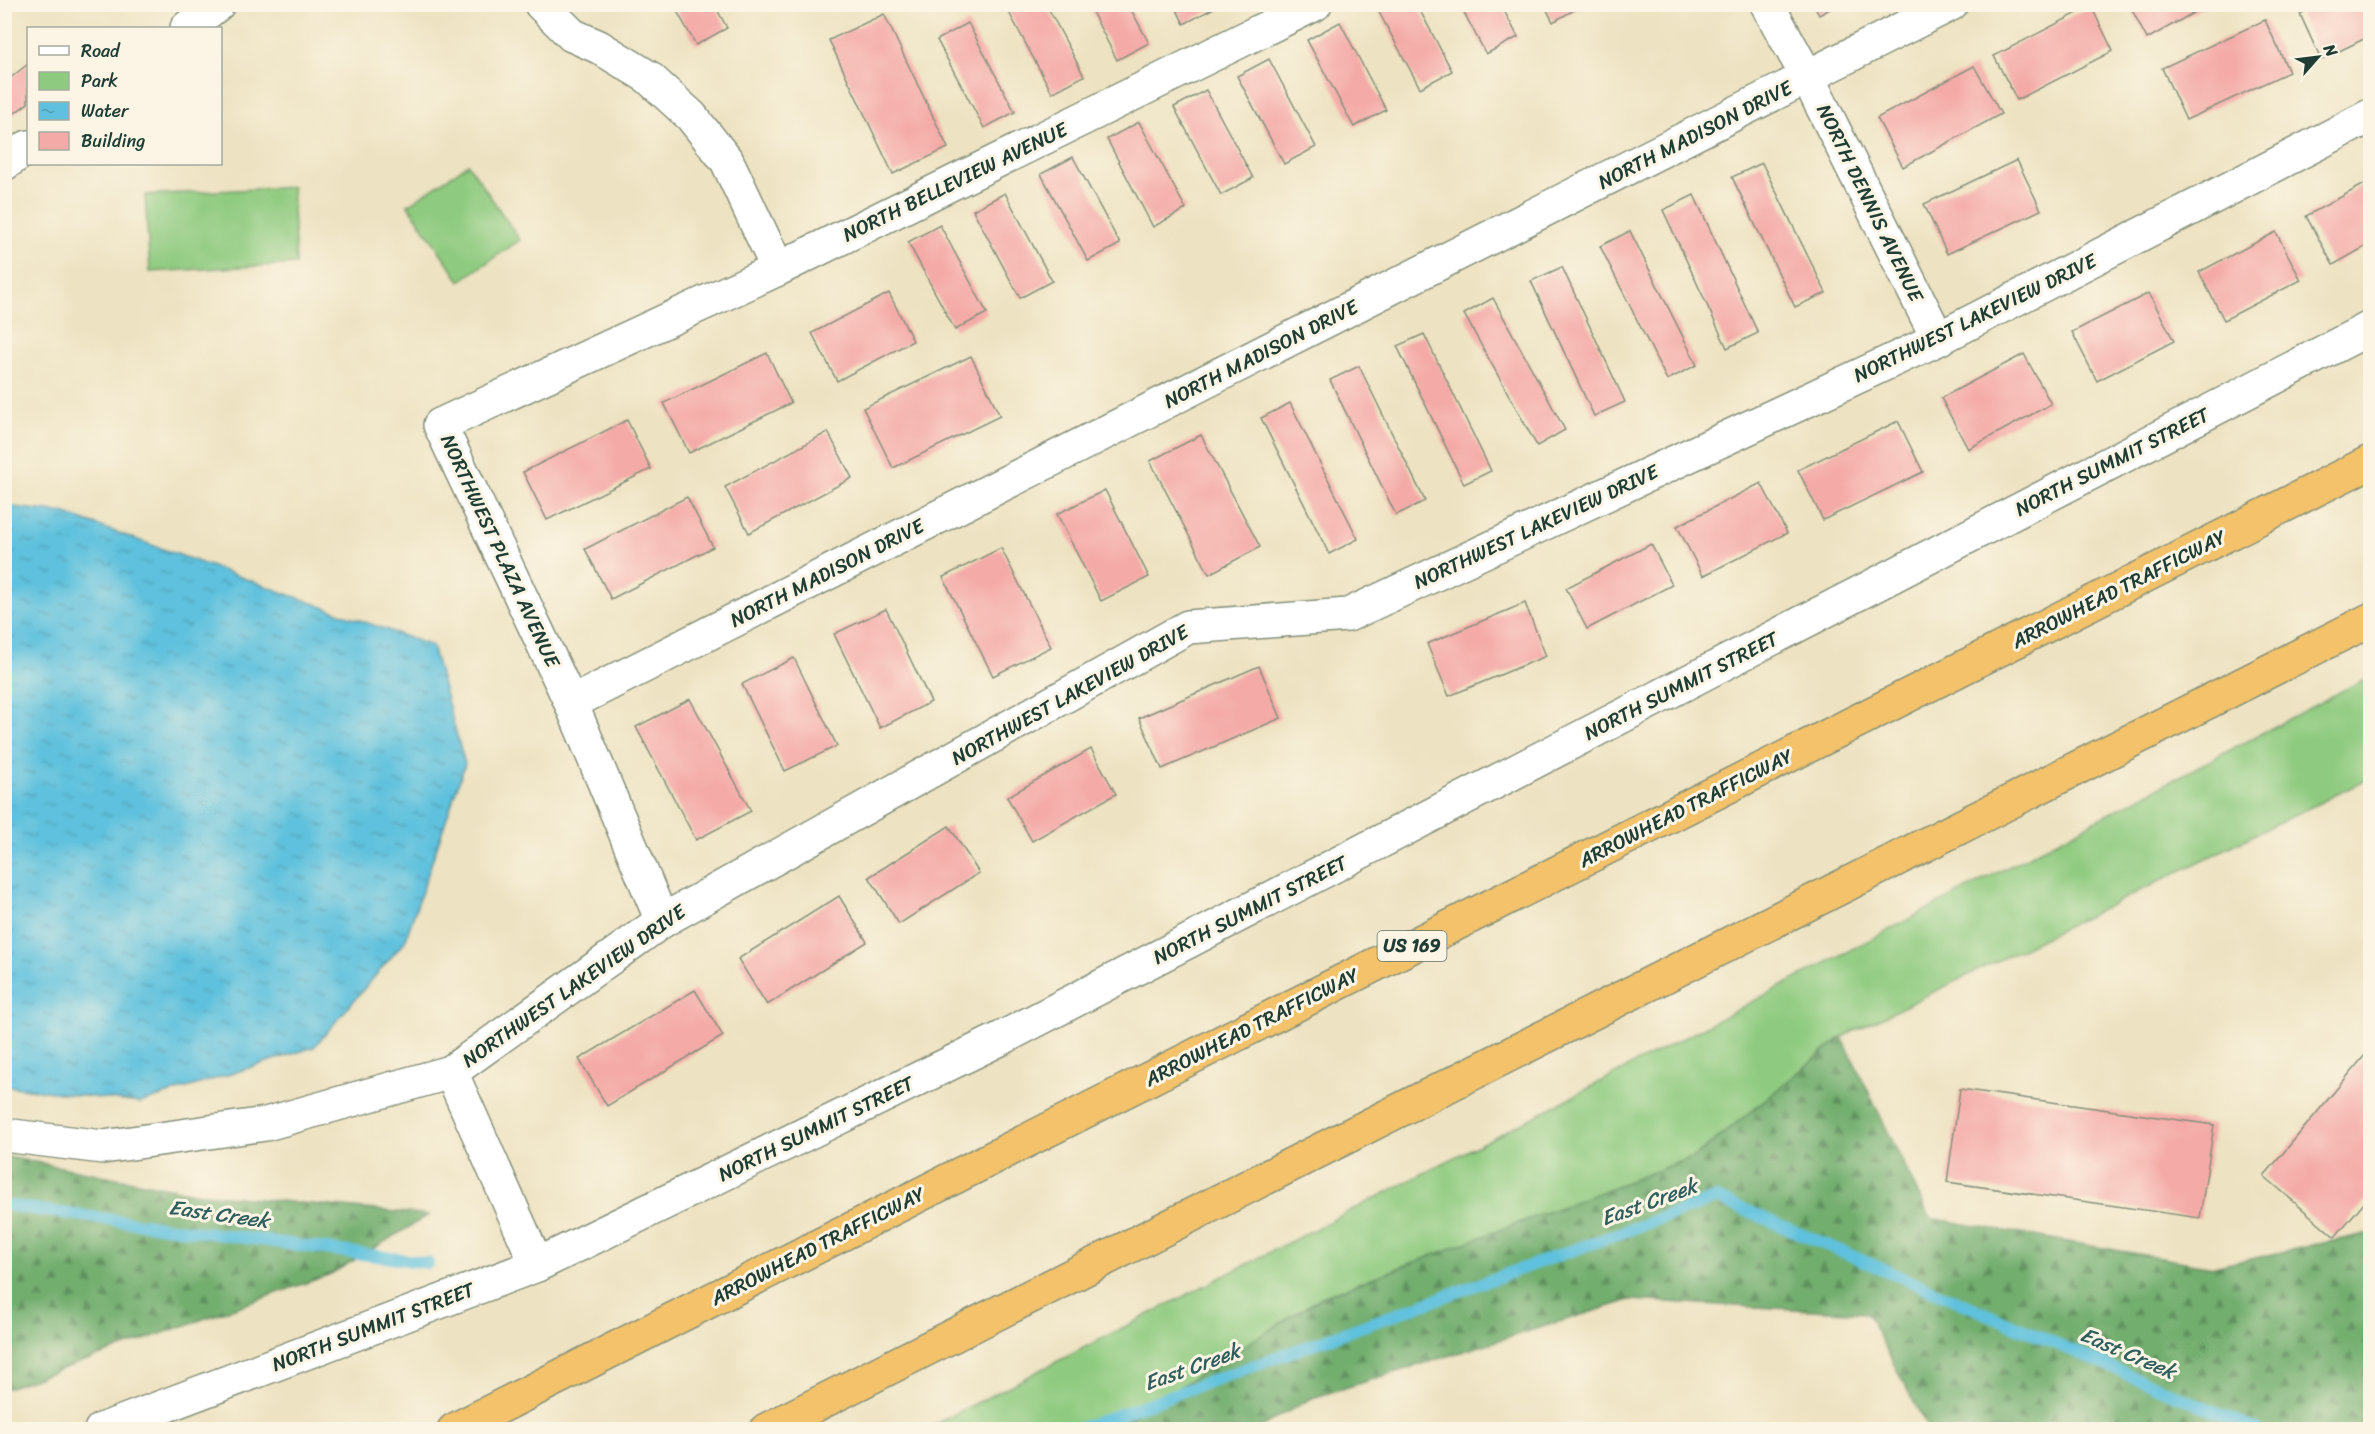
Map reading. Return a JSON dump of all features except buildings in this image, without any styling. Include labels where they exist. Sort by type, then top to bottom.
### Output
[{"type":"highway","name":"ARROWHEAD TRAFFICWAY","points":[[454,1430],[2370,462]]},
{"type":"highway","points":[[766,1430],[2370,620]]},
{"type":"street","points":[[188,27],[218,4]]},
{"type":"street","points":[[541,4],[572,35],[599,47],[648,77],[691,116],[727,161],[778,269]]},
{"type":"street","name":"NORTH BELLEVIEW AVENUE","points":[[778,269],[1315,4]]},
{"type":"street","name":"NORTH DENNIS AVENUE","points":[[1767,4],[1808,78],[1938,339]]},
{"type":"street","name":"NORTH MADISON DRIVE","points":[[571,703],[1951,4]]},
{"type":"street","name":"NORTHWEST LAKEVIEW DRIVE","points":[[4,1135],[103,1147],[266,1124],[451,1072],[662,921],[1188,627],[1348,615],[1938,339],[2370,116]]},
{"type":"street","points":[[4,164],[27,148]]},
{"type":"street","name":"NORTHWEST PLAZA AVENUE","points":[[662,921],[571,703],[440,424],[778,269]]},
{"type":"street","name":"NORTH SUMMIT STREET","points":[[101,1430],[537,1265],[1012,1033],[2370,328]]},
{"type":"street","points":[[451,1072],[537,1265]]},
{"type":"green space","points":[[468,164],[520,240],[460,281],[408,205]]},
{"type":"green space","points":[[292,187],[296,264],[150,272],[145,195]]},
{"type":"green space","points":[[2370,676],[2370,778],[1842,1037],[1696,1156],[1322,1297],[1113,1429],[924,1430],[1566,1100]]},
{"type":"green space","points":[[1842,1037],[1930,1218],[2213,1267],[2370,1233],[2370,1429],[1928,1429],[1867,1313],[1630,1300],[1312,1398],[1257,1429],[1113,1429],[1322,1297],[1696,1156]]},
{"type":"green space","points":[[4,1156],[194,1193],[429,1215],[331,1274],[5,1389]]},
{"type":"water","points":[[5,506],[63,513],[432,646],[465,764],[405,941],[314,1047],[140,1103],[5,1086]]},
{"type":"waterway","name":"East Creek","points":[[1076,1430],[1717,1198],[2257,1430]]},
{"type":"waterway","name":"East Creek","points":[[4,1205],[428,1263]]}]
